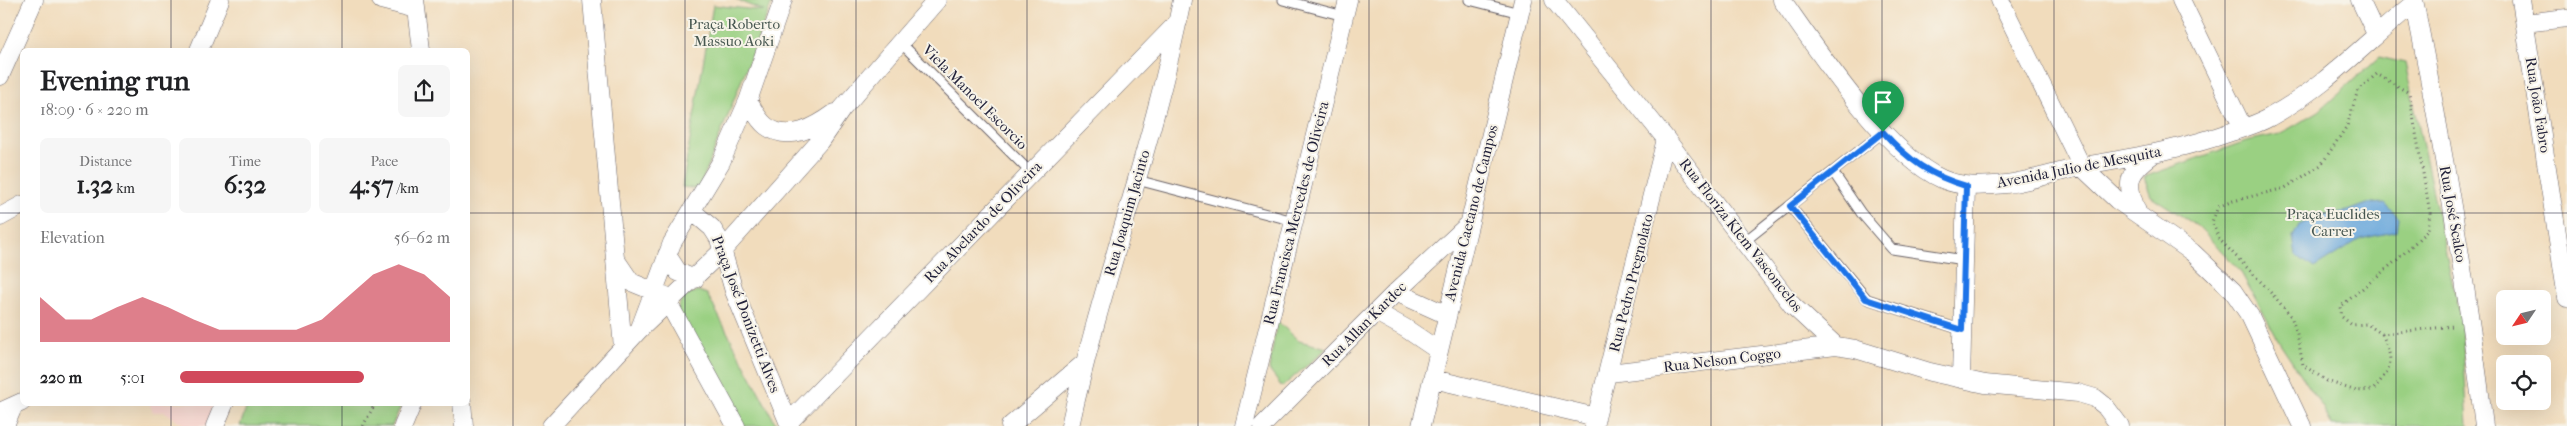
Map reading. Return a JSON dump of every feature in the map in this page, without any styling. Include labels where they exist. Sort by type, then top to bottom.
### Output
[{"type":"street","points":[[0,76],[34,0]]},
{"type":"street","points":[[200,48],[220,0]]},
{"type":"street","points":[[381,0],[416,5],[421,48]]},
{"type":"street","points":[[592,0],[623,348]]},
{"type":"street","points":[[639,330],[667,255],[721,162],[748,101],[783,0]]},
{"type":"street","points":[[551,426],[639,330],[695,279],[723,250],[820,141],[842,109],[937,0]]},
{"type":"street","name":"Rua Joaquim Jacinto","points":[[1070,426],[1084,364],[1137,180],[1182,0]]},
{"type":"street","name":"Rua Floriza Klem Vasconcelos","points":[[1554,0],[1666,139],[1792,305],[1836,346]]},
{"type":"street","name":"Avenida Julio de Mesquita","points":[[1782,0],[1812,44],[1883,132],[1918,165],[1942,179],[1966,186],[2008,184],[2204,142],[2268,119],[2302,99],[2332,75],[2414,2]]},
{"type":"street","points":[[2000,0],[2082,167],[2117,200],[2192,252],[2233,291],[2250,316],[2302,426]]},
{"type":"street","points":[[2181,0],[2243,128]]},
{"type":"street","points":[[2360,0],[2376,34]]},
{"type":"street","name":"Rua João Fabro","points":[[2521,0],[2567,298]]},
{"type":"street","name":"Rua José Scalco","points":[[2414,2],[2427,58],[2472,324],[2484,426]]},
{"type":"street","name":"Avenida Caetano de Campos","points":[[1421,426],[1521,6]]},
{"type":"street","name":"Rua Francisca Mercedes de Oliveira","points":[[1244,426],[1346,8]]},
{"type":"street","points":[[2525,23],[2567,18]]},
{"type":"street","name":"Rua Abelardo de Oliveira","points":[[790,424],[1178,22]]},
{"type":"street","points":[[748,101],[766,126],[787,133],[808,130],[842,109]]},
{"type":"street","name":"Rua Pedro Pregnolato","points":[[1595,421],[1609,373],[1666,139]]},
{"type":"street","points":[[2138,214],[2129,192],[2131,176],[2138,165],[2154,153]]},
{"type":"street","points":[[1961,379],[1966,186]]},
{"type":"street","points":[[0,218],[20,206]]},
{"type":"street","name":"Praça José Donizetti Alves","points":[[692,211],[712,228],[723,250],[734,291],[790,424]]},
{"type":"street","name":"Rua Allan Kardec","points":[[1262,426],[1396,292],[1469,224]]},
{"type":"street","points":[[667,255],[678,272],[695,279]]},
{"type":"street","points":[[615,260],[631,282],[655,286],[668,304],[736,426]]},
{"type":"street","points":[[1396,292],[1447,315]]},
{"type":"street","points":[[1376,312],[1405,328],[1439,351]]},
{"type":"street","points":[[1836,346],[1855,349],[1930,372],[1985,384],[2078,393],[2095,398],[2106,406],[2120,426]]},
{"type":"street","name":"Rua Nelson Coggo","points":[[1609,373],[1836,346]]},
{"type":"street","points":[[1010,426],[1084,364]]},
{"type":"street","points":[[1433,379],[1595,421]]},
{"type":"street","points":[[216,426],[224,406]]},
{"type":"street","points":[[404,426],[412,406]]},
{"type":"street","points":[[462,406],[464,426]]},
{"type":"lane","points":[[1283,0],[1346,8]]},
{"type":"lane","points":[[1469,0],[1521,6]]},
{"type":"lane","name":"Viela Manoel Escorcio","points":[[900,42],[1031,173]]},
{"type":"lane","points":[[1745,241],[1883,132]]},
{"type":"lane","points":[[1833,172],[1861,213],[1892,249],[1964,260]]},
{"type":"lane","points":[[1137,180],[1294,221]]},
{"type":"lane","points":[[1790,206],[1866,299],[1962,330]]},
{"type":"path","points":[[2382,334],[2391,355],[2389,370],[2373,390],[2356,391],[2327,381],[2310,371],[2303,365],[2297,334],[2291,316],[2219,239],[2212,222],[2218,207],[2233,201],[2285,188],[2321,165],[2347,126],[2358,90],[2377,74],[2409,94],[2430,213],[2428,230],[2398,260],[2340,307],[2342,317],[2352,326],[2367,324],[2382,334],[2472,324]]},
{"type":"path","points":[[363,426],[374,406]]},
{"type":"shaded area","points":[[150,406],[213,406],[206,426],[186,426],[165,412],[153,412]]},
{"type":"green space","name":"Praça Roberto Massuo Aoki","points":[[736,0],[773,0],[699,189],[682,187],[713,5],[764,11]]},
{"type":"green space","name":"Praça Euclides Carrer","points":[[2379,57],[2405,63],[2462,327],[2468,426],[2332,426],[2323,408],[2280,343],[2239,269],[2197,226],[2151,196],[2144,177],[2246,141],[2280,134],[2319,111]]},
{"type":"green space","points":[[699,291],[707,294],[777,426],[740,426],[677,311],[685,297]]},
{"type":"green space","points":[[1277,321],[1299,341],[1327,348],[1282,387],[1269,370]]},
{"type":"green space","points":[[247,406],[401,406],[392,426],[240,426]]},
{"type":"water","points":[[2385,203],[2399,218],[2397,231],[2360,239],[2314,268],[2296,255],[2293,237],[2299,225],[2321,215],[2348,211],[2367,204]]},
{"type":"route","points":[[1883,132],[1894,145],[1918,165],[1942,179],[1966,186],[1962,330],[1866,299],[1790,206],[1883,132]]}]
